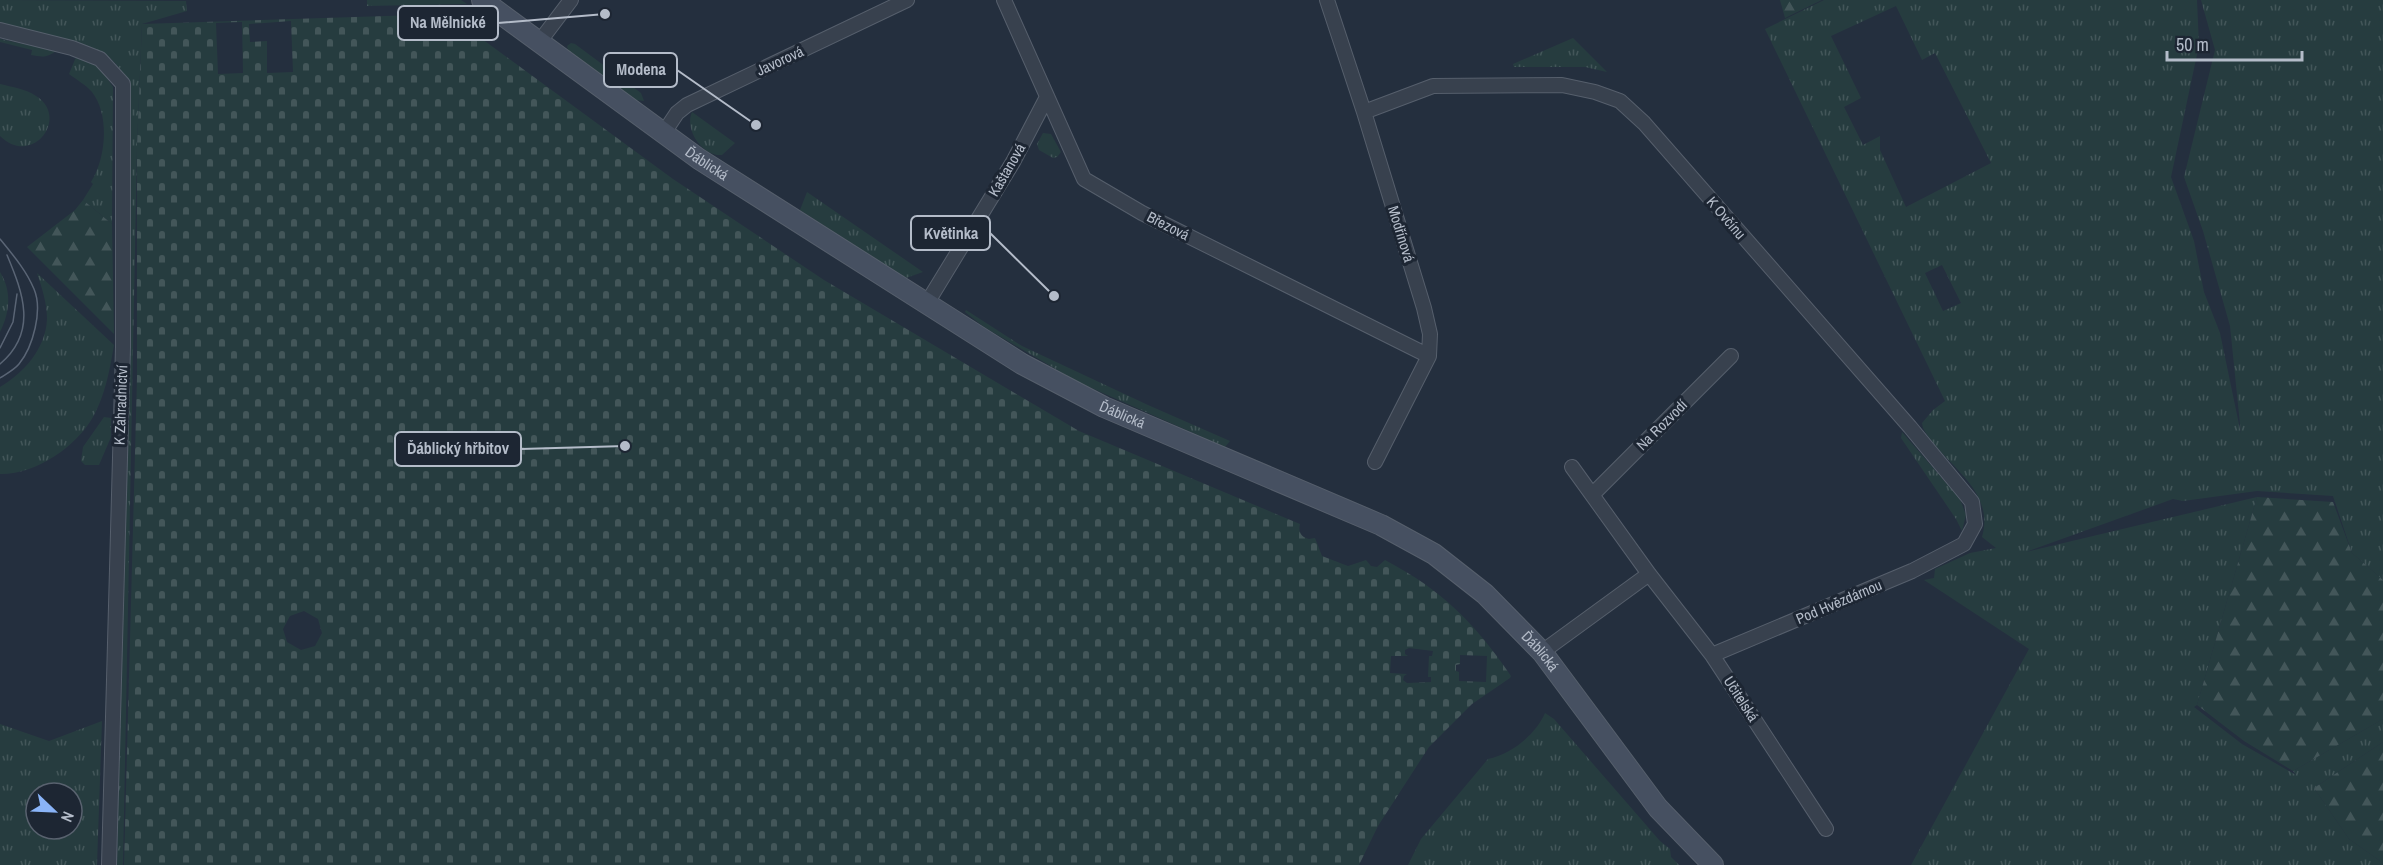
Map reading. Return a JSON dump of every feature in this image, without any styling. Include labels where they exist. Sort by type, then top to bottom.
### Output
[{"type":"main road","name":"Ďáblická","points":[[482,0],[663,134],[1022,364],[1104,407],[1381,525],[1434,554],[1485,594],[1542,652],[1658,808],[1713,865]]},
{"type":"street","points":[[540,41],[571,0]]},
{"type":"street","name":"Javorová","points":[[663,134],[678,113],[687,105],[907,0]]},
{"type":"street","name":"Březová","points":[[1004,0],[1084,179],[1142,213],[1429,356]]},
{"type":"street","name":"Modřínová","points":[[1327,0],[1364,111],[1430,334],[1429,356],[1375,462]]},
{"type":"street","name":"K Zahradnictví","points":[[0,30],[72,48],[100,58],[123,84],[123,347],[109,865]]},
{"type":"street","name":"K Ovčínu","points":[[1364,111],[1433,86],[1562,85],[1595,92],[1620,101],[1644,123],[1910,427],[1972,502],[1975,524],[1972,534],[1964,544]]},
{"type":"street","name":"Kaštanová","points":[[927,303],[1013,162],[1047,97]]},
{"type":"street","name":"Na Rozvodí","points":[[1593,494],[1731,356]]},
{"type":"street","name":"Učitelská","points":[[1572,467],[1649,574],[1712,655],[1826,829]]},
{"type":"street","name":"Pod Hvězdárnou","points":[[1712,655],[1912,571],[1964,544]]},
{"type":"street","points":[[1542,652],[1649,574]]},
{"type":"green space","points":[[0,0],[186,1],[187,11],[142,24],[137,146],[123,865],[117,865],[130,92],[118,66],[92,48],[61,38],[0,25]]},
{"type":"green space","points":[[367,0],[461,0],[467,4],[367,6]]},
{"type":"green space","points":[[1780,0],[1822,0],[1785,18]]},
{"type":"green space","points":[[1824,0],[2197,0],[2199,45],[2171,177],[2194,241],[2204,292],[2220,333],[2241,434],[2230,326],[2203,231],[2184,177],[2215,50],[2201,0],[2383,0],[2383,580],[2352,553],[2333,496],[2257,491],[2183,501],[2173,499],[2026,552],[2257,497],[2197,705],[2194,707],[2242,744],[2296,775],[2293,771],[2383,719],[2383,742],[2314,788],[2349,839],[2383,865],[1911,865],[2029,649],[1924,580],[1934,578],[1935,569],[1970,553],[1996,548],[1982,537],[1984,520],[1982,504],[1975,491],[1923,428],[1922,423],[1945,401],[1765,29]],"holes":[[[1896,6],[1922,60],[1935,53],[1991,163],[1906,207],[1880,150],[1880,136],[1863,145],[1844,107],[1861,98],[1831,36]],[[1942,265],[1961,303],[1943,311],[1925,273]]]},
{"type":"green space","points":[[448,14],[673,179],[824,280],[1079,431],[1300,524],[1301,534],[1309,539],[1315,538],[1322,556],[1348,566],[1366,560],[1371,566],[1377,567],[1385,560],[1405,571],[1456,609],[1498,657],[1511,676],[1472,704],[1429,747],[1378,826],[1359,865],[124,865],[137,378],[137,146],[142,24]],"holes":[[[291,21],[293,72],[267,73],[267,41],[250,42],[249,24]],[[242,22],[243,73],[218,74],[216,23]],[[304,611],[318,619],[322,633],[315,646],[301,650],[287,642],[283,629],[290,616]],[[1409,648],[1433,651],[1432,656],[1429,656],[1428,677],[1431,677],[1431,682],[1407,683],[1403,680],[1407,674],[1390,673],[1391,656],[1408,656],[1405,650]],[[1460,655],[1487,656],[1486,682],[1459,681],[1456,665],[1460,664]]]},
{"type":"green space","points":[[1573,38],[1607,72],[1585,67],[1514,67],[1513,64]]},
{"type":"green space","points":[[0,39],[56,51],[44,56],[31,55],[32,50],[0,42]]},
{"type":"green space","points":[[571,43],[641,93],[644,101],[636,100],[568,50],[567,46]]},
{"type":"green space","points":[[76,57],[98,65],[113,87],[112,224],[83,200],[93,184],[91,182],[100,161],[104,124],[98,101],[92,92],[69,74]]},
{"type":"green space","points":[[0,84],[28,92],[46,105],[49,116],[48,126],[43,136],[35,143],[24,146],[12,144],[0,136]]},
{"type":"green space","points":[[692,112],[735,143],[722,155],[708,152],[693,134],[690,119]]},
{"type":"green space","points":[[1043,133],[1051,134],[1061,152],[1057,157],[1053,158],[1039,150],[1037,144]]},
{"type":"green space","points":[[807,192],[923,272],[906,278],[800,210]]},
{"type":"green space","points":[[83,200],[112,224],[114,334],[27,247],[75,210]]},
{"type":"green space","points":[[0,272],[8,294],[8,309],[0,332]]},
{"type":"green space","points":[[37,273],[114,345],[101,400],[86,428],[65,448],[40,464],[27,470],[0,474],[0,387],[17,375],[32,359],[46,330],[46,307]]},
{"type":"green space","points":[[966,310],[1022,346],[1230,441],[1225,447],[1078,382],[984,327],[965,312]]},
{"type":"green space","points":[[104,417],[111,418],[111,437],[99,465],[85,465],[81,461],[83,447]]},
{"type":"green space","points":[[1902,432],[1960,499],[1966,515],[1962,531],[1901,438]]},
{"type":"green space","points":[[2257,497],[2333,502],[2352,553],[2383,580],[2383,719],[2293,771],[2244,741],[2197,705]]},
{"type":"green space","points":[[1545,713],[1554,719],[1660,841],[1670,849],[1671,857],[1679,865],[1408,865],[1421,839],[1488,759],[1506,753],[1522,742],[1536,728]]},
{"type":"green space","points":[[102,721],[97,865],[0,865],[0,724],[49,741]]},
{"type":"green space","points":[[2383,742],[2383,863],[2349,839],[2314,788]]},
{"type":"tram line","points":[[0,239],[27,275],[37,298],[37,317],[29,348],[19,364],[0,378]]},
{"type":"tram line","points":[[0,364],[12,352],[19,339],[24,312],[18,284],[7,255]]},
{"type":"tram line","points":[[0,348],[13,322],[17,294]]},
{"type":"place","name":"Na Mělnické","points":[[605,14]]},
{"type":"place","name":"Modena","points":[[756,125]]},
{"type":"place","name":"Květinka","points":[[1054,296]]},
{"type":"place","name":"Ďáblický hřbitov","points":[[625,446]]}]
